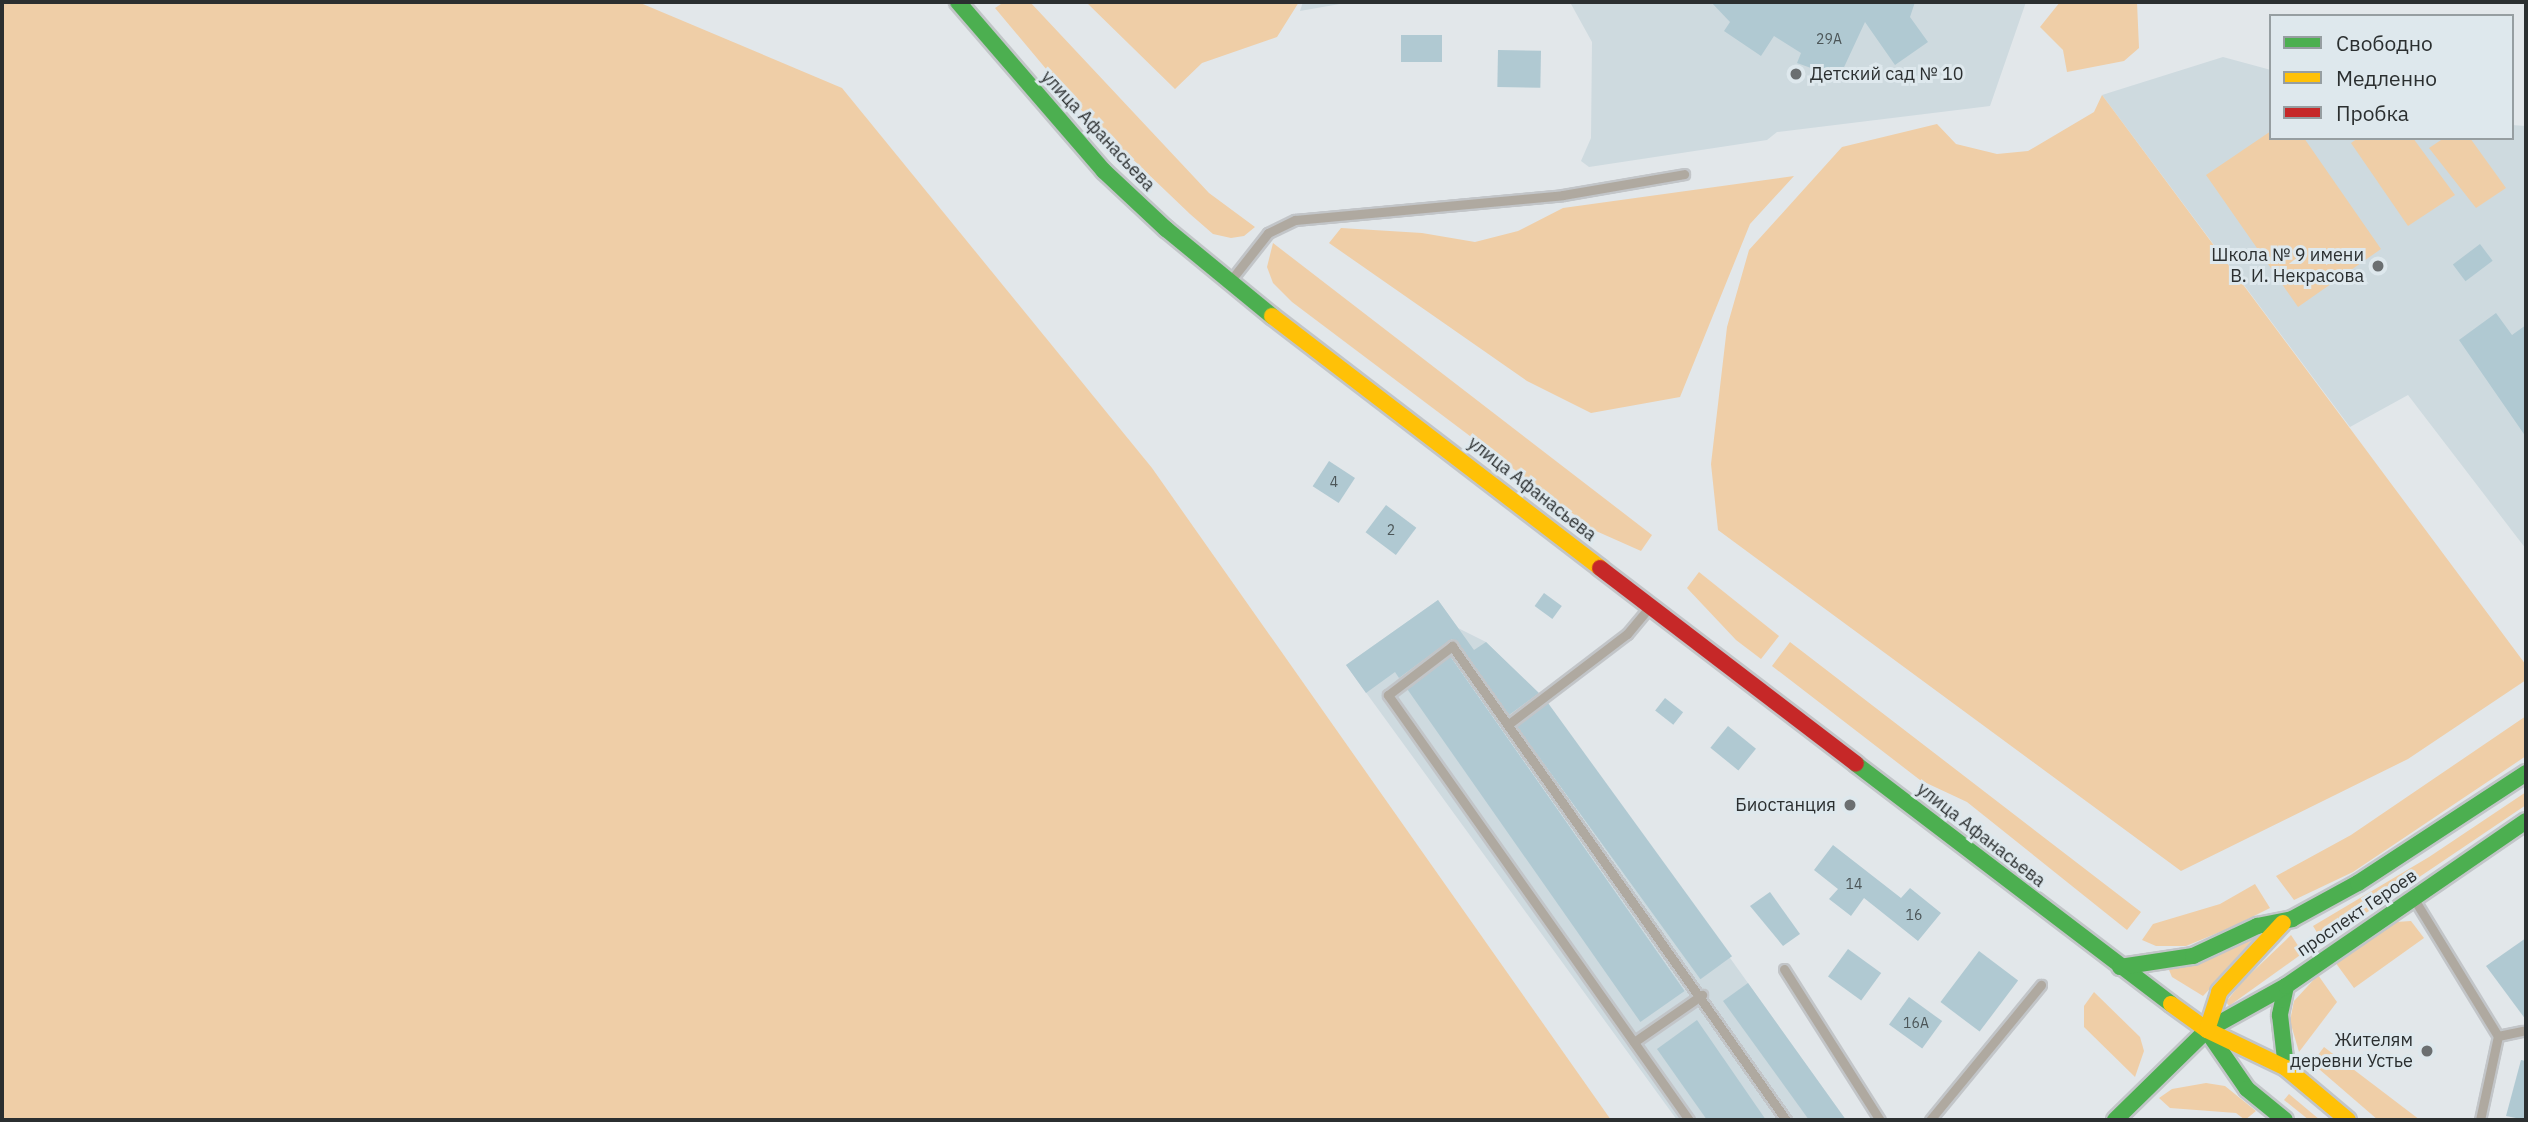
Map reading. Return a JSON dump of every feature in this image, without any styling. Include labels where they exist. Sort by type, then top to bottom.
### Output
[{"type":"main road","name":"улица Афанасьева","points":[[958,2],[1104,171],[1230,282],[2120,967],[2207,1030]]},
{"type":"main road","name":"проспект Героев","points":[[2283,923],[2358,883],[2526,773]]},
{"type":"main road","name":"проспект Героев","points":[[2207,1030],[2286,986],[2526,821]]},
{"type":"main road","points":[[2120,967],[2193,956],[2258,926],[2283,923]]},
{"type":"main road","points":[[2115,1120],[2207,1030],[2219,992],[2283,923]]},
{"type":"main road","points":[[2286,986],[2280,1015],[2286,1068]]},
{"type":"main road","points":[[2207,1030],[2286,1068],[2348,1120]]},
{"type":"main road","points":[[2207,1030],[2247,1089],[2285,1120]]},
{"type":"lane","points":[[1230,282],[1268,233],[1295,220],[1563,195],[1684,174]]},
{"type":"lane","points":[[1510,723],[1627,634],[1652,605]]},
{"type":"lane","points":[[1689,1120],[1388,695],[1452,646],[1510,723],[1702,995],[1786,1120]]},
{"type":"lane","points":[[2413,898],[2498,1036],[2480,1120]]},
{"type":"lane","points":[[1784,969],[1880,1120]]},
{"type":"lane","points":[[1930,1120],[2041,985]]},
{"type":"lane","points":[[1634,1042],[1702,995]]},
{"type":"lane","points":[[2498,1036],[2522,1031]]},
{"type":"shaded area","points":[[2,2],[638,2],[842,88],[1152,468],[1611,1120],[2,1120]]},
{"type":"shaded area","points":[[1004,2],[1030,2],[1209,193],[1255,227],[1244,236],[1231,238],[1213,234],[1190,214],[1077,106],[995,8]]},
{"type":"shaded area","points":[[1086,2],[1299,2],[1277,37],[1202,63],[1175,89]]},
{"type":"shaded area","points":[[1303,2],[1351,2],[1300,11]]},
{"type":"shaded area","name":"Детский сад № 10","points":[[1537,2],[2026,2],[1990,106],[1777,132],[1767,140],[1589,167],[1581,161],[1591,138],[1592,42],[1571,4]]},
{"type":"shaded area","points":[[2060,2],[2137,2],[2139,48],[2124,61],[2067,72],[2063,50],[2040,27]]},
{"type":"shaded area","name":"Школа № 9 имени В. И. Некрасова","points":[[2223,57],[2269,69],[2269,140],[2514,140],[2514,125],[2526,126],[2526,549],[2408,395],[2350,427],[2102,95]]},
{"type":"shaded area","points":[[2102,95],[2526,665],[2526,680],[2408,759],[2181,871],[1718,530],[1711,464],[1727,327],[1749,250],[1842,147],[1937,124],[1956,144],[1997,154],[2028,151],[2094,112]]},
{"type":"shaded area","points":[[2269,132],[2269,140],[2305,140],[2381,249],[2298,307],[2206,175]]},
{"type":"shaded area","points":[[2355,140],[2414,140],[2455,195],[2408,226],[2351,143]]},
{"type":"shaded area","points":[[2441,140],[2471,140],[2506,188],[2476,208],[2429,148]]},
{"type":"shaded area","points":[[1794,176],[1750,224],[1680,397],[1591,413],[1527,381],[1329,243],[1341,228],[1422,233],[1475,242],[1518,231],[1563,208]]},
{"type":"shaded area","points":[[1273,243],[1652,535],[1641,551],[1596,531],[1292,302],[1273,283],[1267,267]]},
{"type":"shaded area","points":[[1699,572],[1779,636],[1761,659],[1736,640],[1687,588]]},
{"type":"shaded area","points":[[1438,600],[1458,628],[1486,642],[1549,705],[1846,1120],[1677,1120],[1346,665]]},
{"type":"shaded area","points":[[1790,642],[2141,912],[2127,930],[1967,802],[1920,780],[1772,666]]},
{"type":"shaded area","points":[[2526,716],[2526,756],[2353,872],[2294,900],[2276,876],[2351,835]]},
{"type":"shaded area","points":[[2526,792],[2526,805],[2323,942],[2313,926],[2429,857]]},
{"type":"shaded area","points":[[2255,884],[2270,908],[2232,927],[2186,946],[2156,946],[2142,940],[2153,924],[2220,904]]},
{"type":"shaded area","points":[[2411,921],[2424,938],[2354,988],[2335,962],[2396,922]]},
{"type":"shaded area","points":[[2268,928],[2203,996],[2172,977],[2169,970]]},
{"type":"shaded area","points":[[2291,935],[2303,953],[2229,1006],[2226,1002],[2242,982]]},
{"type":"shaded area","points":[[2318,975],[2337,1002],[2299,1052],[2290,1021],[2294,1001]]},
{"type":"shaded area","points":[[2094,992],[2140,1037],[2144,1051],[2135,1077],[2084,1027],[2084,1006]]},
{"type":"shaded area","points":[[2324,1047],[2420,1120],[2378,1120],[2312,1063]]},
{"type":"shaded area","points":[[2206,1083],[2225,1086],[2256,1111],[2245,1120],[2236,1113],[2170,1108],[2159,1098],[2172,1089]]},
{"type":"shaded area","points":[[2289,1094],[2320,1120],[2309,1120],[2284,1100]]},
{"type":"building","points":[[1711,2],[1915,2],[1910,17],[1928,42],[1895,65],[1865,22],[1839,78],[1797,63],[1801,53],[1774,36],[1761,56],[1724,31],[1730,22]]},
{"type":"building","points":[[1401,35],[1442,35],[1442,62],[1401,62]]},
{"type":"building","points":[[1498,50],[1541,51],[1540,88],[1497,87]]},
{"type":"building","points":[[2480,244],[2493,261],[2465,281],[2453,264]]},
{"type":"building","points":[[2496,313],[2512,335],[2526,325],[2526,437],[2459,340]]},
{"type":"building","points":[[1329,461],[1355,478],[1339,503],[1313,486]]},
{"type":"building","points":[[1386,505],[1416,528],[1396,555],[1366,532]]},
{"type":"building","points":[[1544,593],[1562,606],[1552,619],[1535,606]]},
{"type":"building","points":[[1438,600],[1474,650],[1486,642],[1539,693],[1509,715],[1452,639],[1399,678],[1395,672],[1366,693],[1346,665]]},
{"type":"building","points":[[1450,656],[1685,991],[1640,1022],[1406,687]]},
{"type":"building","points":[[1665,698],[1683,712],[1673,725],[1655,711]]},
{"type":"building","points":[[1548,703],[1732,956],[1700,979],[1516,726]]},
{"type":"building","points":[[1728,726],[1756,749],[1738,770],[1710,748]]},
{"type":"building","points":[[1833,845],[1901,898],[1910,888],[1941,913],[1918,941],[1864,898],[1851,916],[1829,899],[1838,889],[1814,870]]},
{"type":"building","points":[[1770,892],[1800,934],[1783,946],[1750,906]]},
{"type":"building","points":[[2526,938],[2526,1020],[2486,966]]},
{"type":"building","points":[[1848,949],[1881,973],[1861,1001],[1828,977]]},
{"type":"building","points":[[1979,951],[2018,980],[1980,1032],[1940,1002]]},
{"type":"building","points":[[1748,983],[1846,1120],[1809,1120],[1723,1001]]},
{"type":"building","points":[[1909,997],[1942,1021],[1922,1049],[1889,1025]]},
{"type":"building","points":[[1697,1020],[1766,1120],[1707,1120],[1657,1049]]},
{"type":"building","points":[[2521,1060],[2526,1061],[2526,1120],[2506,1116]]},
{"type":"traffic: fast","points":[[958,2],[1104,171],[1166,229],[1272,316]]},
{"type":"traffic: fast","points":[[1856,764],[2171,1004]]},
{"type":"traffic: fast","points":[[2120,967],[2193,956],[2257,926],[2292,919],[2358,883],[2526,773]]},
{"type":"traffic: fast","points":[[2115,1120],[2207,1030],[2286,986],[2526,821]]},
{"type":"traffic: fast","points":[[2286,986],[2280,1015],[2286,1068]]},
{"type":"traffic: fast","points":[[2207,1031],[2247,1089],[2285,1120]]},
{"type":"traffic: slow","points":[[1272,316],[1600,568]]},
{"type":"traffic: slow","points":[[2207,1030],[2219,992],[2283,923]]},
{"type":"traffic: slow","points":[[2171,1004],[2207,1030],[2286,1068],[2348,1120]]},
{"type":"traffic: jam","points":[[1600,568],[1856,764]]},
{"type":"place","name":"Детский сад № 10","points":[[1796,74]]},
{"type":"place","name":"Школа № 9 имени В. И. Некрасова","points":[[2378,266]]},
{"type":"place","name":"Биостанция","points":[[1850,805]]},
{"type":"place","name":"Жителям деревни Устье","points":[[2427,1051]]}]
